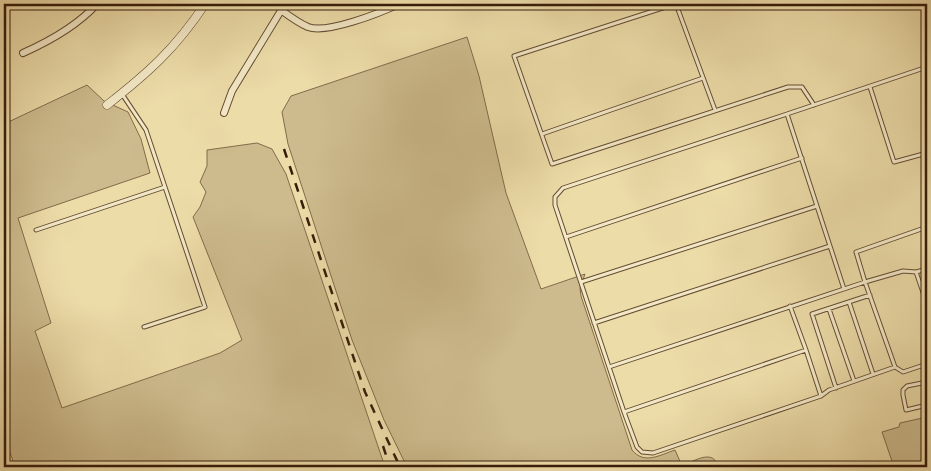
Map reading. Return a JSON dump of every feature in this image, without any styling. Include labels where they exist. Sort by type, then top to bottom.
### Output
[{"type":"street","points":[[23,53],[56,36],[91,11],[97,4]]},
{"type":"street","points":[[107,105],[144,76],[168,53],[190,27],[205,4]]},
{"type":"street","points":[[224,113],[232,91],[285,4]]},
{"type":"street","points":[[281,10],[308,27],[319,29],[329,28],[399,4]]},
{"type":"lane","points":[[715,110],[676,4],[514,56],[552,164],[788,87],[802,87],[814,105]]},
{"type":"lane","points":[[895,367],[829,390],[821,396],[653,453],[642,452],[637,447],[624,412],[555,205],[555,197],[563,188],[927,67]]},
{"type":"lane","points":[[542,134],[703,78]]},
{"type":"lane","points":[[870,87],[894,162],[927,153]]},
{"type":"lane","points":[[122,94],[146,130],[204,307],[144,327]]},
{"type":"lane","points":[[787,114],[844,289]]},
{"type":"lane","points":[[566,237],[802,158]]},
{"type":"lane","points":[[36,230],[165,187]]},
{"type":"lane","points":[[581,282],[817,206]]},
{"type":"lane","points":[[927,226],[856,252],[895,367],[903,372],[927,364]]},
{"type":"lane","points":[[594,323],[830,246]]},
{"type":"lane","points":[[609,366],[865,282],[903,271],[916,272],[927,269]]},
{"type":"lane","points":[[916,272],[927,304]]},
{"type":"lane","points":[[836,388],[812,314],[870,295]]},
{"type":"lane","points":[[848,302],[873,374]]},
{"type":"lane","points":[[790,306],[821,396]]},
{"type":"lane","points":[[829,309],[854,381]]},
{"type":"lane","points":[[624,412],[806,350]]},
{"type":"lane","points":[[927,382],[907,386],[903,390],[906,410],[927,405]]},
{"type":"shaded area","points":[[467,37],[479,76],[506,193],[541,289],[585,274],[580,288],[581,296],[632,450],[642,457],[652,458],[675,450],[682,466],[703,457],[708,457],[716,461],[718,467],[407,467],[384,420],[352,340],[288,144],[282,112],[291,96]]},
{"type":"shaded area","points":[[87,85],[104,101],[128,112],[141,139],[150,173],[18,218],[51,323],[35,331],[62,408],[220,353],[242,340],[193,217],[200,207],[206,192],[200,182],[207,166],[207,150],[257,143],[272,149],[286,174],[385,467],[15,467],[4,435],[4,124]]},
{"type":"shaded area","points":[[927,417],[927,467],[894,467],[882,432],[899,427],[900,423]]},
{"type":"railway","points":[[284,149],[365,392],[400,467]]},
{"type":"railway","points":[[383,446],[390,467]]},
{"type":"railway","points":[[4,447],[11,467]]}]
